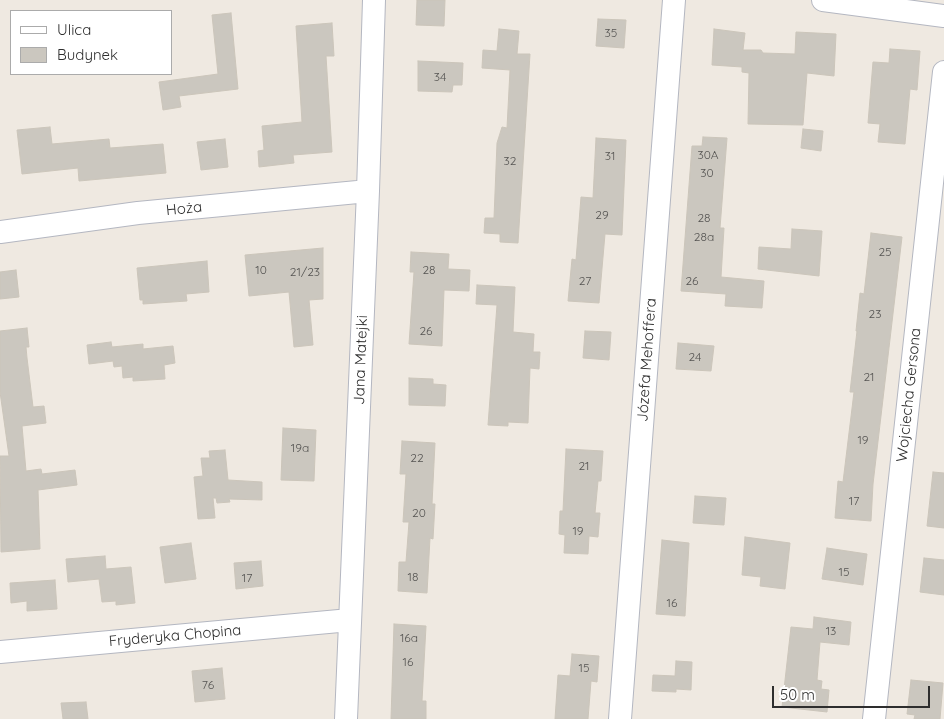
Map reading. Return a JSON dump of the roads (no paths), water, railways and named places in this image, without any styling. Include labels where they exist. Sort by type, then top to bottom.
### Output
[{"type":"street","name":"Jana Matejki","points":[[346,719],[374,0]]},
{"type":"street","name":"Józefa Mehoffera","points":[[620,719],[674,0]]},
{"type":"street","points":[[822,0],[944,16]]},
{"type":"street","name":"Wojciecha Gersona","points":[[874,719],[944,72]]},
{"type":"street","name":"Hoża","points":[[0,232],[138,213],[368,191]]},
{"type":"street","name":"Fryderyka Chopina","points":[[0,652],[350,620]]}]
